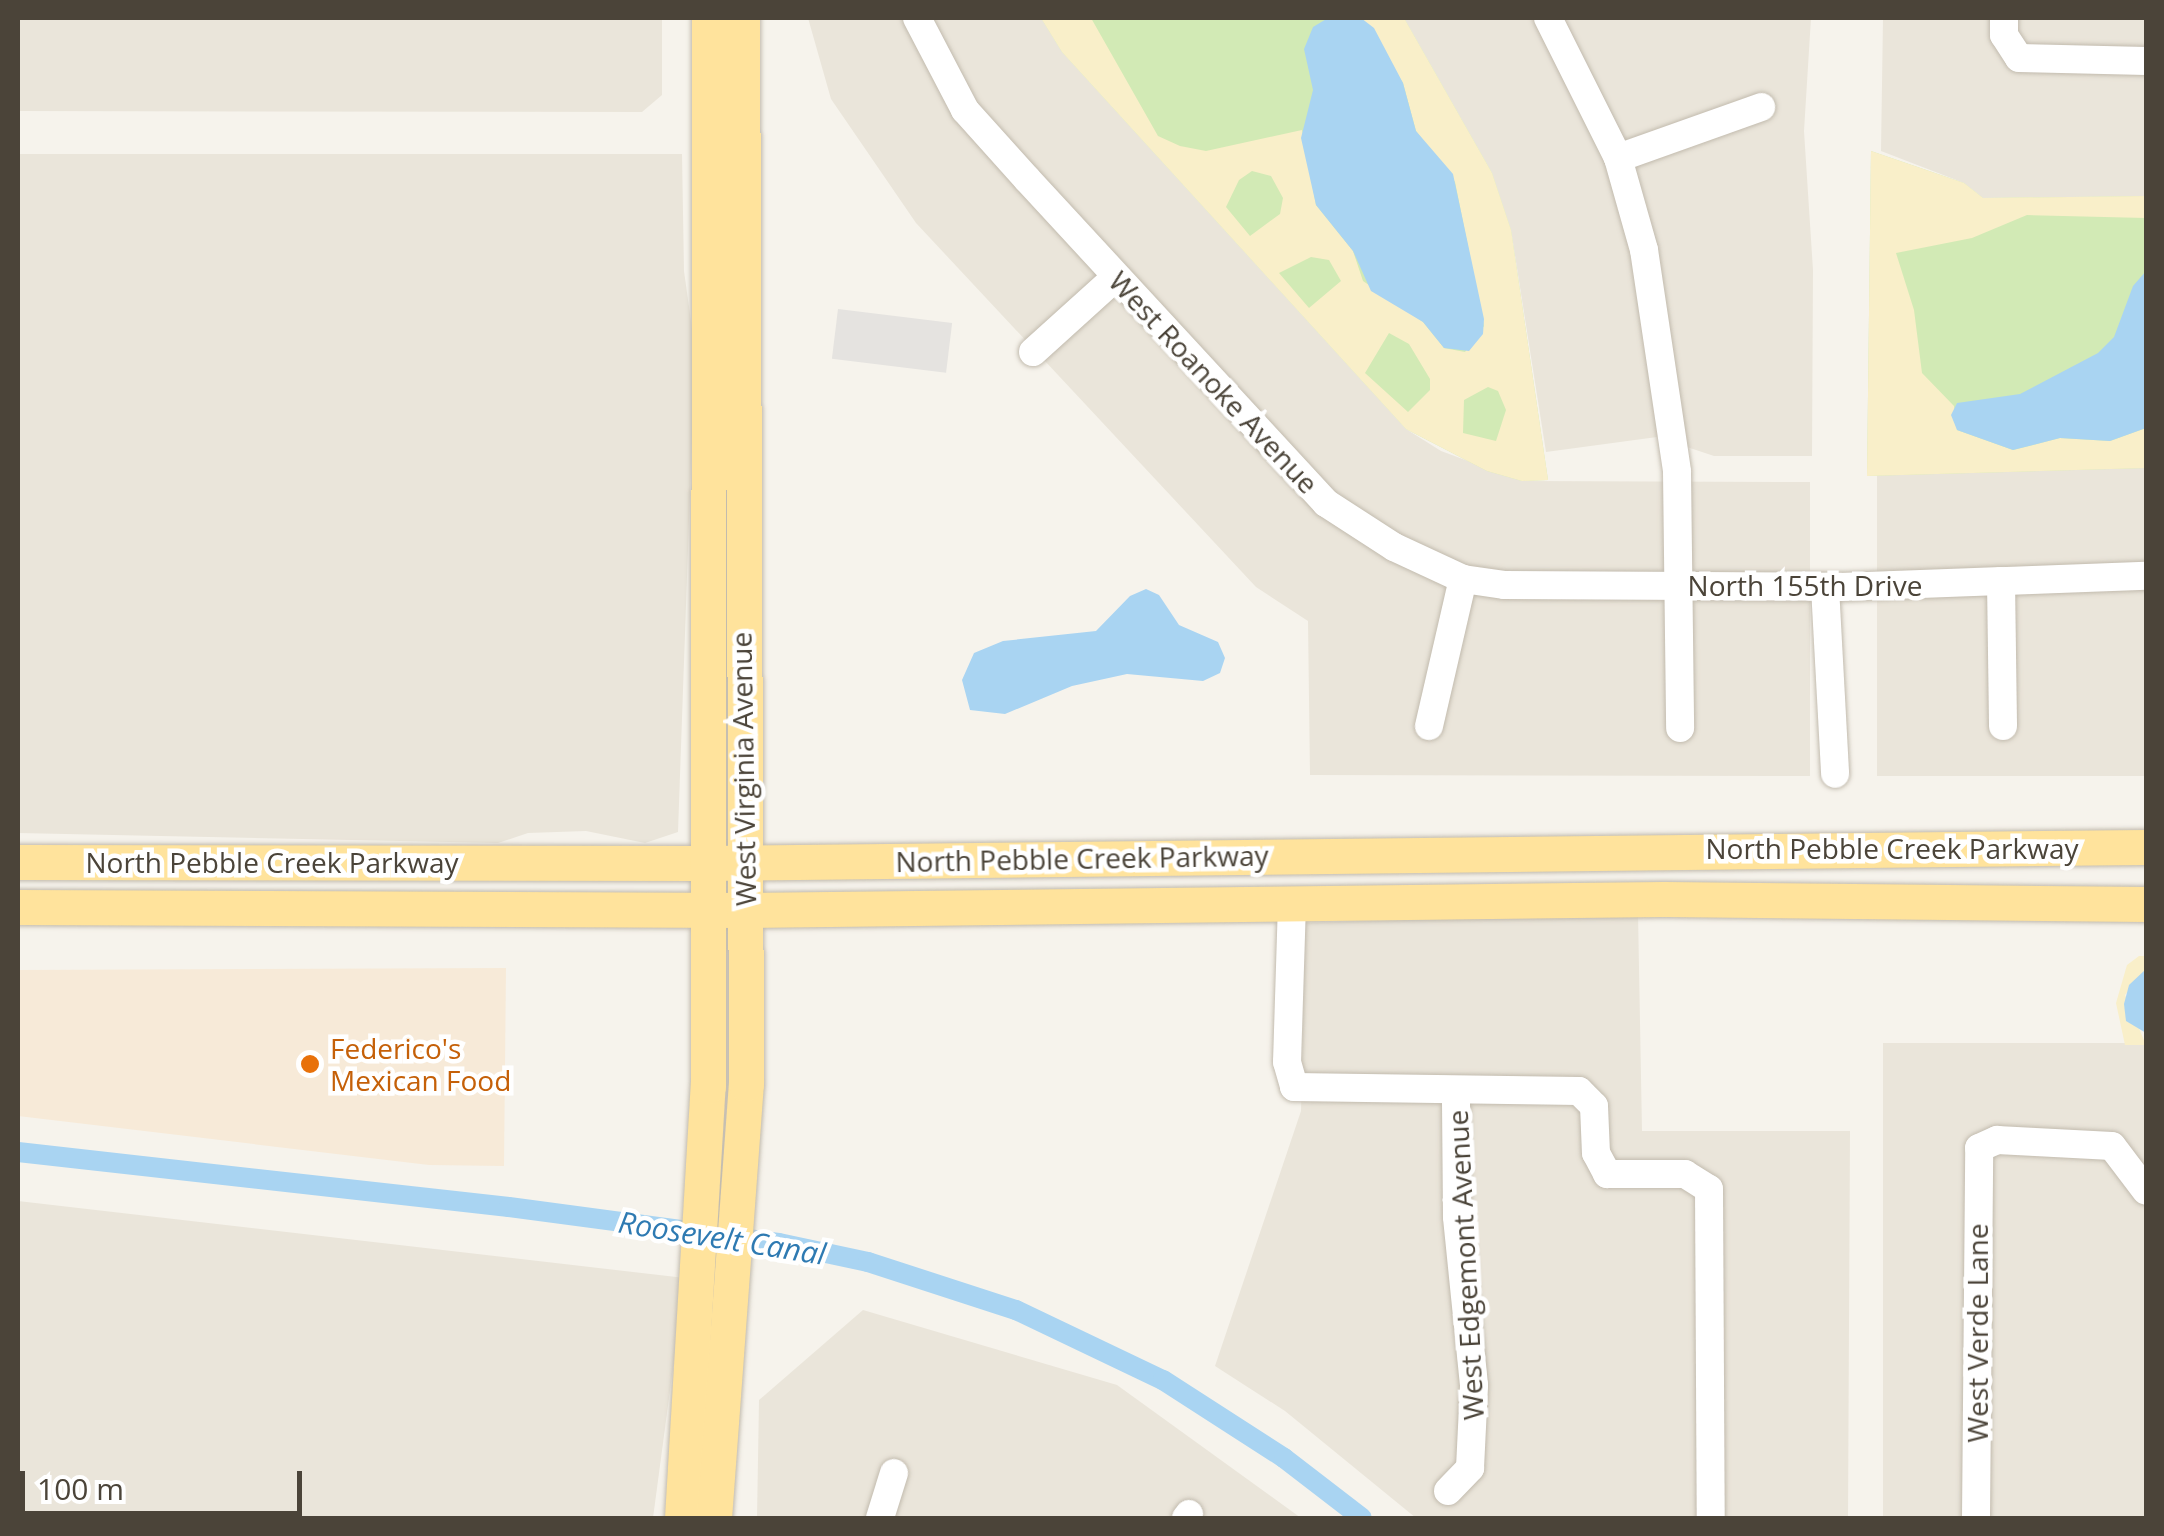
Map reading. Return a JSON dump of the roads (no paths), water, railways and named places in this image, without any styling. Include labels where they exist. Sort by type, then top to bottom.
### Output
[{"type":"main road","name":"West Virginia Avenue","points":[[709,18],[724,863],[744,910],[741,1205],[714,1518]]},
{"type":"main road","name":"West Virginia Avenue","points":[[682,1518],[704,1200],[707,909],[724,863],[742,18]]},
{"type":"main road","name":"North Pebble Creek Parkway","points":[[18,862],[724,863],[1838,846],[2146,847]]},
{"type":"main road","points":[[1837,900],[1838,846]]},
{"type":"main road","points":[[1290,855],[1292,903]]},
{"type":"main road","name":"North Pebble Creek Parkway","points":[[18,907],[744,910],[1837,900],[2146,904]]},
{"type":"street","name":"West Roanoke Avenue","points":[[918,18],[965,110],[1326,503],[1394,548],[1463,578]]},
{"type":"street","points":[[1548,18],[1618,158],[1644,250],[1674,443],[1680,728]]},
{"type":"street","points":[[2004,18],[2004,35],[2020,58],[2146,61]]},
{"type":"street","points":[[1618,158],[1761,108]]},
{"type":"street","points":[[1032,352],[1116,278]]},
{"type":"street","name":"North 155th Drive","points":[[1463,578],[1504,585],[1825,587],[2146,576]]},
{"type":"street","points":[[1428,726],[1463,578]]},
{"type":"street","points":[[2001,582],[2002,726]]},
{"type":"street","points":[[1825,587],[1836,774]]},
{"type":"street","points":[[1292,903],[1287,1062],[1294,1087],[1570,1089],[1587,1096],[1597,1120],[1596,1153],[1607,1174],[1698,1179],[1713,1199],[1711,1518]]},
{"type":"street","name":"West Edgemont Avenue","points":[[1448,1491],[1470,1468],[1474,1386],[1457,1217],[1456,1090]]},
{"type":"street","name":"West Verde Lane","points":[[1976,1518],[1980,1148],[1997,1140],[2112,1146],[2146,1191]]},
{"type":"street","points":[[880,1518],[894,1473]]},
{"type":"water","points":[[1328,18],[1361,18],[1374,28],[1403,83],[1416,131],[1453,174],[1484,319],[1483,334],[1469,351],[1444,348],[1423,322],[1371,291],[1353,251],[1316,205],[1301,138],[1313,90],[1304,49],[1313,27]]},
{"type":"water","points":[[2146,271],[2146,428],[2110,441],[2060,438],[2013,450],[1957,430],[1951,415],[1957,403],[2020,394],[2098,353],[2114,337],[2133,286]]},
{"type":"water","points":[[1146,589],[1159,595],[1179,625],[1218,642],[1225,658],[1220,673],[1203,681],[1127,674],[1072,686],[1005,714],[970,710],[962,680],[974,653],[1003,641],[1096,631],[1130,596]]},
{"type":"water","points":[[2146,969],[2146,1033],[2126,1021],[2124,1004],[2129,985]]},
{"type":"waterway","name":"Roosevelt Canal","points":[[18,1152],[509,1207],[779,1243],[868,1262],[1016,1310],[1163,1380],[1284,1458],[1362,1518]]},
{"type":"place","name":"Federico's Mexican Food","points":[[310,1064]]}]
